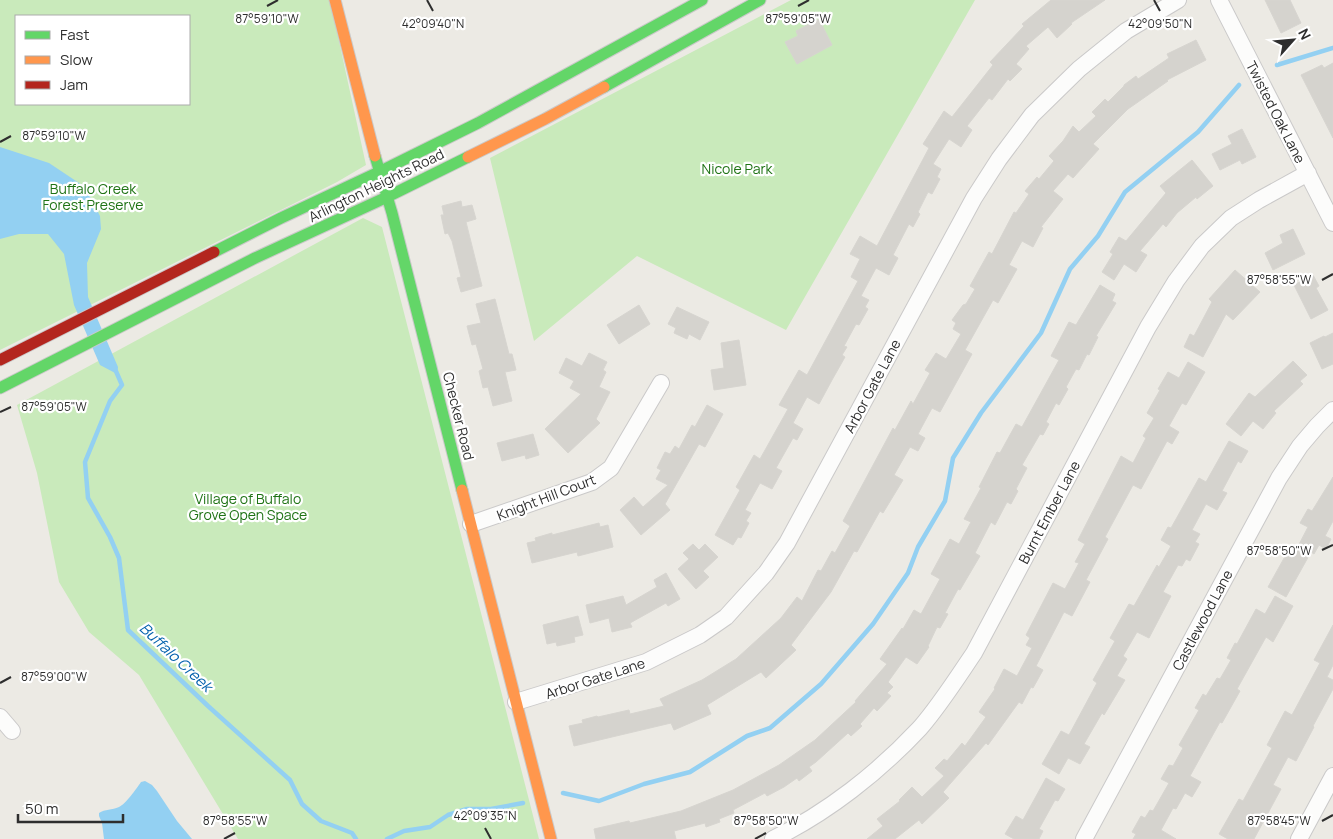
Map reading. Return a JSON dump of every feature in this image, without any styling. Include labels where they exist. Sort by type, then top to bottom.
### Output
[{"type":"main road","name":"Checker Road","points":[[335,0],[368,122],[379,172],[387,197],[551,839]]},
{"type":"main road","name":"Arlington Heights Road","points":[[0,360],[280,218],[478,123],[702,0]]},
{"type":"main road","name":"Arlington Heights Road","points":[[0,388],[255,258],[387,197],[562,109],[640,68],[760,0]]},
{"type":"street","name":"Arbor Gate Lane","points":[[516,702],[646,662],[700,635],[726,617],[766,573],[787,543],[969,207],[999,159],[1032,115],[1079,69],[1126,31],[1178,0]]},
{"type":"street","name":"Twisted Oak Lane","points":[[1219,0],[1333,223]]},
{"type":"street","name":"Burnt Ember Lane","points":[[773,839],[839,800],[881,765],[920,727],[974,653],[1148,327],[1176,281],[1202,246],[1231,218],[1258,200],[1308,173]]},
{"type":"street","name":"Knight Hill Court","points":[[471,524],[592,482],[611,468],[660,384]]},
{"type":"street","name":"Castlewood Lane","points":[[1084,839],[1279,478],[1300,446],[1316,426],[1333,410]]},
{"type":"street","points":[[0,717],[12,731]]},
{"type":"street","points":[[1299,839],[1333,776]]},
{"type":"green space","name":"Buffalo Creek Forest Preserve","points":[[0,0],[330,0],[366,165],[337,182],[0,350]]},
{"type":"green space","name":"Nicole Park","points":[[791,0],[975,0],[786,330],[637,256],[534,341],[490,158]]},
{"type":"green space","name":"Village of Buffalo Grove Open Space","points":[[363,218],[382,227],[539,839],[238,839],[139,675],[89,632],[59,582],[37,473],[17,405]]},
{"type":"water","points":[[0,147],[49,163],[85,187],[100,216],[101,229],[87,263],[88,297],[118,367],[117,374],[100,365],[74,305],[64,254],[48,234],[19,234],[0,239]]},
{"type":"water","points":[[145,781],[157,791],[177,821],[192,839],[104,839],[99,813],[122,805],[141,782]]},
{"type":"building","points":[[1051,0],[1105,0],[1071,23],[1057,38],[1048,27],[1026,46],[1029,49],[1016,64],[1022,69],[1010,81],[1008,79],[992,100],[989,98],[967,126],[972,130],[961,147],[949,139],[933,164],[941,169],[937,177],[940,179],[932,194],[928,192],[913,227],[909,224],[893,255],[898,258],[889,275],[876,268],[861,296],[869,300],[865,307],[868,309],[859,325],[856,324],[844,346],[847,347],[842,355],[845,357],[819,404],[807,397],[793,423],[803,429],[797,440],[793,438],[776,468],[782,471],[772,489],[760,483],[745,510],[751,513],[746,521],[749,523],[741,538],[738,537],[733,545],[715,535],[740,490],[736,487],[754,455],[760,459],[788,409],[779,405],[799,370],[807,375],[858,281],[851,277],[860,259],[850,254],[860,236],[877,246],[929,148],[923,144],[944,111],[952,117],[993,65],[990,62],[1024,26],[1022,24]]},
{"type":"building","points":[[1265,0],[1290,0],[1301,23],[1281,33]]},
{"type":"building","points":[[819,19],[832,45],[797,64],[785,42],[798,36],[796,31]]},
{"type":"building","points":[[1196,40],[1206,60],[1167,80],[1128,109],[1093,144],[1099,149],[1073,178],[1068,174],[1053,191],[1063,199],[1041,227],[1043,228],[1033,247],[1022,241],[1009,265],[1017,269],[998,303],[993,300],[965,350],[972,354],[940,412],[932,408],[918,434],[925,438],[918,451],[910,447],[894,475],[903,480],[883,513],[880,511],[857,552],[854,551],[831,592],[791,645],[796,650],[766,678],[761,672],[707,705],[711,714],[674,730],[671,723],[574,746],[569,726],[583,723],[582,720],[597,716],[629,710],[630,714],[664,706],[660,699],[702,680],[736,659],[781,618],[797,597],[802,601],[818,570],[821,571],[832,551],[835,553],[850,526],[843,521],[893,428],[895,430],[911,401],[913,404],[930,373],[925,370],[936,353],[946,359],[961,334],[953,329],[956,323],[952,320],[963,305],[966,304],[975,289],[970,286],[989,252],[992,254],[1014,212],[1016,213],[1029,194],[1025,191],[1037,177],[1039,179],[1054,161],[1049,156],[1063,141],[1073,126],[1079,132],[1096,116],[1092,112],[1105,99],[1108,102],[1124,85],[1136,76],[1138,79],[1169,58],[1167,54]]},
{"type":"building","points":[[1333,63],[1333,138],[1301,75],[1322,65],[1324,68]]},
{"type":"building","points":[[1242,129],[1256,157],[1242,164],[1240,160],[1220,170],[1212,154],[1232,144],[1228,136]]},
{"type":"building","points":[[1192,160],[1213,186],[1177,213],[1166,227],[1163,224],[1140,251],[1147,255],[1136,272],[1124,264],[1114,280],[1102,272],[1113,254],[1110,252],[1119,237],[1126,241],[1166,193],[1160,186]]},
{"type":"building","points":[[461,201],[462,207],[472,205],[476,219],[466,222],[482,286],[461,292],[457,278],[461,277],[452,241],[448,233],[445,234],[441,215],[444,215],[442,206]]},
{"type":"building","points":[[1293,229],[1305,254],[1273,270],[1265,253],[1283,243],[1280,235]]},
{"type":"building","points":[[1235,270],[1260,292],[1233,320],[1226,314],[1203,357],[1184,347],[1190,334],[1194,336],[1212,302],[1209,299]]},
{"type":"building","points":[[1313,275],[1319,286],[1316,288],[1328,310],[1311,319],[1294,285]]},
{"type":"building","points":[[1100,285],[1115,294],[1112,301],[1116,303],[1096,336],[1098,337],[1089,355],[1087,354],[1079,370],[1076,369],[1059,405],[1056,403],[1046,422],[1049,424],[1043,435],[1040,434],[1022,465],[1027,468],[1016,489],[1018,491],[1011,504],[1007,502],[995,525],[991,522],[975,553],[980,556],[960,590],[958,589],[945,613],[948,614],[940,628],[937,627],[929,647],[917,664],[906,657],[888,682],[893,687],[887,693],[891,696],[877,711],[874,708],[860,724],[862,726],[851,736],[848,733],[809,767],[812,771],[799,781],[797,778],[767,796],[765,793],[733,810],[734,813],[719,819],[720,822],[706,827],[705,823],[674,831],[676,839],[596,839],[594,829],[681,811],[733,790],[779,765],[815,740],[856,702],[887,664],[880,659],[903,629],[914,610],[921,614],[940,579],[931,574],[950,539],[959,544],[971,522],[964,519],[981,488],[979,487],[997,452],[1000,453],[1016,424],[1022,427],[1059,360],[1051,356],[1069,322],[1076,325]]},
{"type":"building","points":[[495,299],[509,354],[512,354],[516,370],[505,372],[512,401],[493,406],[488,387],[483,388],[479,371],[483,369],[476,344],[472,345],[467,326],[481,323],[476,304]]},
{"type":"building","points":[[639,305],[650,324],[619,344],[607,325]]},
{"type":"building","points":[[677,307],[709,322],[700,340],[689,334],[687,339],[674,333],[676,328],[668,324]]},
{"type":"building","points":[[1333,333],[1333,364],[1322,369],[1310,343]]},
{"type":"building","points":[[739,340],[746,385],[714,390],[711,370],[724,368],[721,343]]},
{"type":"building","points":[[589,353],[607,362],[603,370],[606,372],[599,387],[610,392],[596,419],[600,423],[568,453],[545,429],[581,394],[570,388],[574,381],[559,373],[566,358],[582,366]]},
{"type":"building","points":[[1293,361],[1307,375],[1300,381],[1303,384],[1274,411],[1276,413],[1263,429],[1253,421],[1241,436],[1226,424],[1249,393],[1255,397]]},
{"type":"building","points":[[1188,362],[1205,372],[1186,405],[1182,403],[1169,426],[1179,432],[1172,444],[1167,441],[1141,489],[1133,485],[1105,537],[1108,539],[1086,580],[1090,582],[1072,616],[1064,612],[1036,666],[1043,670],[1033,688],[1031,687],[1022,704],[1019,702],[988,745],[986,743],[943,792],[949,798],[922,824],[919,820],[895,839],[867,839],[883,826],[877,819],[900,801],[912,787],[922,797],[944,776],[935,768],[944,759],[947,761],[962,743],[965,746],[986,717],[979,712],[995,689],[1004,669],[1017,676],[1032,648],[1026,645],[1030,638],[1026,635],[1053,583],[1065,589],[1079,563],[1075,562],[1085,544],[1078,540],[1121,456],[1133,463],[1146,438],[1143,436],[1154,418],[1147,413],[1160,390],[1158,389],[1168,372],[1179,378]]},
{"type":"building","points":[[707,405],[723,414],[705,447],[699,444],[665,504],[670,510],[641,535],[620,510],[634,497],[643,507],[668,485],[656,479],[661,470],[657,468],[665,452],[670,454],[675,446],[679,449],[692,425],[695,427]]},
{"type":"building","points":[[533,434],[539,455],[526,459],[525,455],[502,461],[497,443]]},
{"type":"building","points":[[1229,441],[1248,451],[1241,463],[1238,461],[1222,491],[1227,493],[1217,510],[1206,504],[1192,530],[1200,534],[1195,542],[1199,544],[1190,561],[1186,559],[1182,566],[1178,565],[1163,592],[1171,596],[1149,638],[1137,632],[1123,656],[1127,659],[1117,676],[1125,680],[1104,715],[1102,713],[1084,744],[1090,747],[1080,764],[1068,758],[1059,774],[1042,764],[1061,731],[1069,735],[1097,683],[1093,680],[1115,641],[1110,638],[1129,604],[1134,606],[1157,565],[1159,567],[1171,546],[1161,540],[1168,527],[1171,528],[1199,478],[1206,482]]},
{"type":"building","points":[[1333,477],[1333,521],[1325,536],[1331,539],[1326,549],[1319,545],[1314,554],[1311,552],[1286,597],[1268,587],[1288,551],[1294,554],[1308,527],[1300,523],[1308,509],[1312,511]]},
{"type":"building","points":[[599,523],[600,527],[608,525],[613,547],[578,556],[577,552],[532,563],[527,543],[536,541],[535,538]]},
{"type":"building","points":[[693,544],[699,550],[705,544],[718,557],[703,571],[709,577],[696,589],[678,569],[689,559],[683,553]]},
{"type":"building","points":[[666,573],[680,599],[668,606],[666,603],[630,623],[632,627],[612,632],[609,618],[590,623],[586,605],[623,596],[626,605],[657,587],[654,580]]},
{"type":"building","points":[[1275,596],[1293,606],[1273,642],[1266,637],[1237,689],[1240,691],[1222,723],[1220,722],[1190,776],[1201,782],[1192,797],[1185,793],[1176,809],[1173,808],[1161,830],[1176,839],[1133,839],[1136,834],[1132,832],[1141,816],[1145,818],[1150,810],[1153,811],[1169,783],[1161,779],[1169,765],[1173,766],[1183,748],[1179,745],[1199,710],[1195,708],[1203,694],[1206,696],[1217,678],[1220,679],[1231,660],[1227,658],[1256,609],[1265,614]]},
{"type":"building","points":[[578,616],[583,635],[574,637],[575,642],[557,646],[556,642],[547,644],[543,625]]},
{"type":"building","points":[[1333,625],[1333,665],[1327,677],[1333,680],[1333,689],[1296,761],[1288,757],[1273,785],[1281,789],[1254,839],[1228,839],[1219,834],[1239,799],[1243,801],[1272,748],[1267,745],[1285,711],[1292,715],[1320,663],[1314,660]]},
{"type":"building","points":[[1046,778],[1065,789],[1058,801],[1055,800],[1039,829],[1043,831],[1039,839],[1014,839],[1005,834],[1016,816],[1023,820]]},
{"type":"waterway","points":[[1277,65],[1333,48]]},
{"type":"waterway","points":[[563,793],[599,801],[644,784],[690,772],[747,736],[770,728],[821,684],[873,624],[908,573],[918,547],[945,501],[953,458],[981,413],[1041,333],[1070,269],[1098,236],[1125,192],[1198,132],[1239,85]]},
{"type":"waterway","name":"Buffalo Creek","points":[[115,369],[122,385],[110,401],[85,462],[88,498],[110,537],[119,558],[128,630],[290,780],[302,804],[321,821],[352,833],[356,839]]},
{"type":"waterway","points":[[387,839],[404,831],[430,827],[448,815],[467,809],[491,809],[523,803]]},
{"type":"traffic: fast","points":[[214,252],[478,123],[702,0]]},
{"type":"traffic: fast","points":[[604,87],[760,0]]},
{"type":"traffic: fast","points":[[375,156],[392,213],[462,490]]},
{"type":"traffic: fast","points":[[0,388],[255,258],[468,157]]},
{"type":"traffic: slow","points":[[335,0],[375,156]]},
{"type":"traffic: slow","points":[[468,157],[604,87]]},
{"type":"traffic: slow","points":[[462,490],[551,839]]},
{"type":"traffic: jam","points":[[0,360],[214,252]]}]
